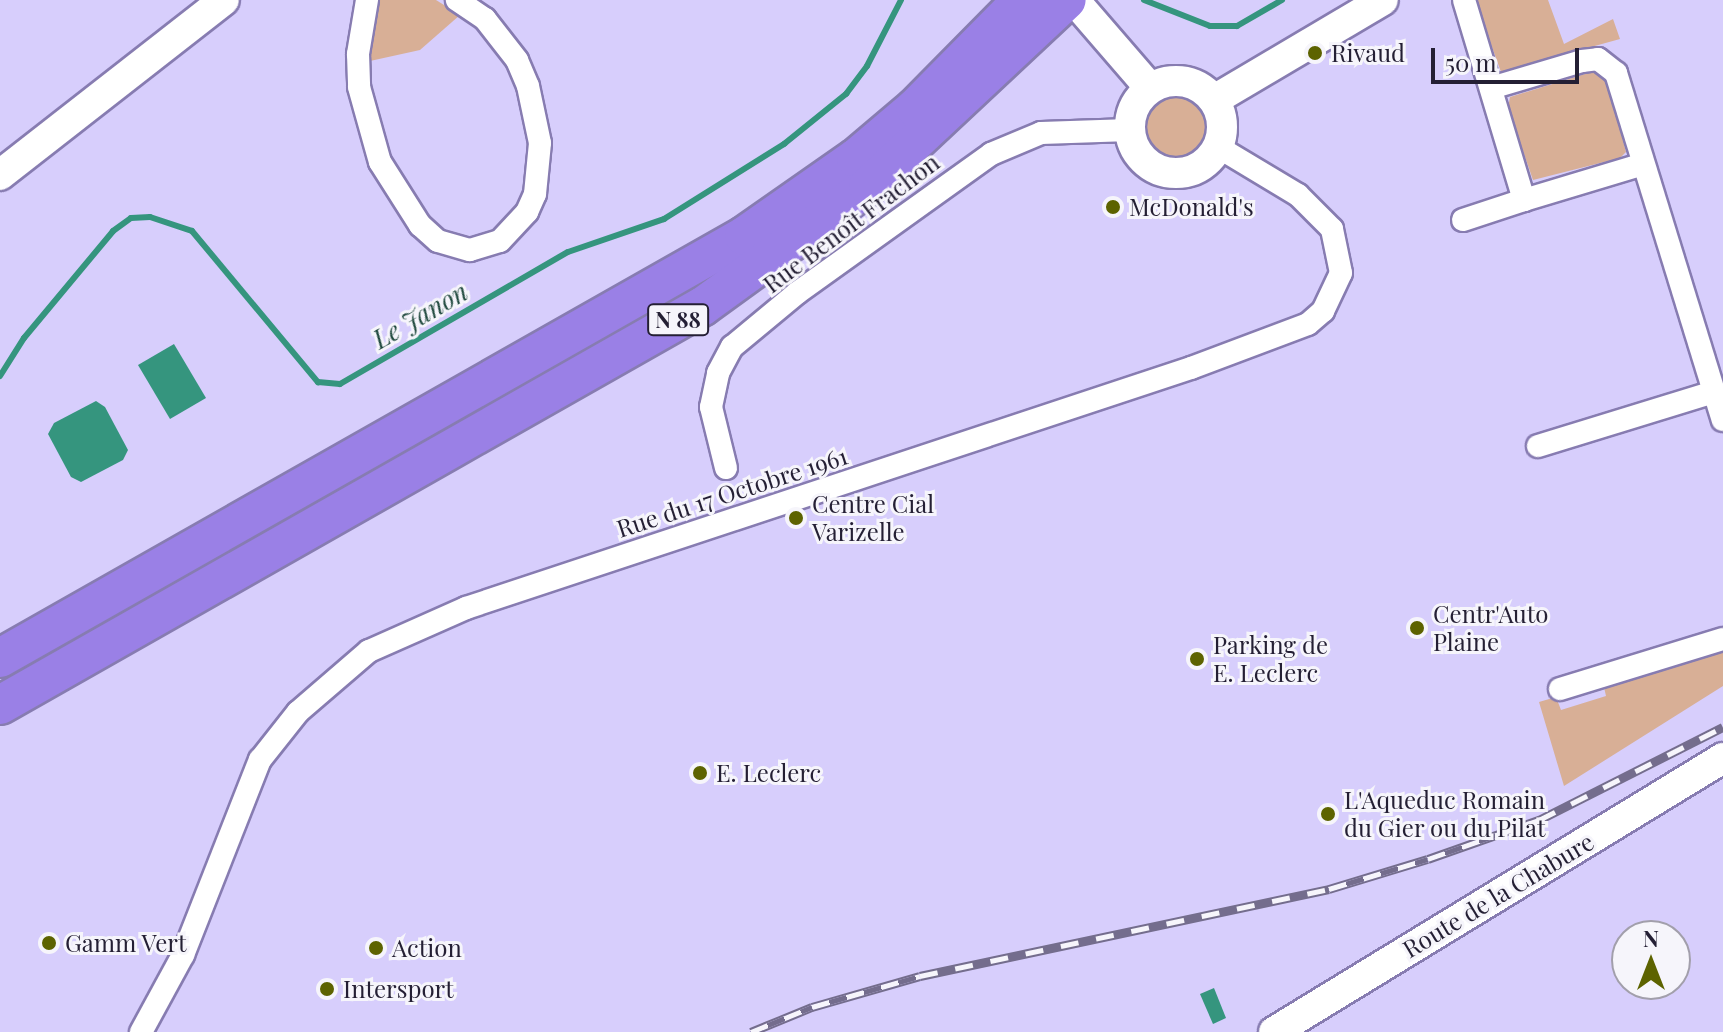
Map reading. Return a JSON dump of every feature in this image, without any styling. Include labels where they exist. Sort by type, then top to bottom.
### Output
[{"type":"highway","name":"N 88","points":[[0,658],[744,236],[824,182],[915,108],[1022,0]]},
{"type":"highway","name":"N 88","points":[[0,705],[703,306],[837,212],[1019,49],[1076,5]]},
{"type":"main road","points":[[0,175],[224,0]]},
{"type":"main road","points":[[1214,100],[1383,0]]},
{"type":"main road","points":[[1076,5],[1150,88]]},
{"type":"main road","points":[[1177,80],[1204,90],[1214,100],[1223,123],[1218,147],[1197,169],[1167,173],[1141,158],[1130,130],[1131,114],[1150,88],[1177,80]]},
{"type":"main road","name":"Route de la Chabure","points":[[1274,1032],[1723,758]]},
{"type":"street","points":[[367,0],[358,54],[359,87],[380,162],[420,225],[438,241],[470,250],[500,241],[527,212],[535,194],[540,143],[528,86],[517,60],[485,19],[457,0]]},
{"type":"street","points":[[1464,0],[1524,200]]},
{"type":"street","points":[[1491,88],[1582,61],[1610,64],[1723,420]]},
{"type":"street","name":"Rue Benoît Frachon","points":[[726,468],[712,423],[713,390],[723,360],[754,329],[991,154],[1041,133],[1130,130]]},
{"type":"street","name":"Rue du 17 Octobre 1961","points":[[141,1032],[189,942],[260,760],[298,712],[369,651],[466,608],[1176,373],[1308,324],[1329,302],[1341,273],[1332,229],[1298,195],[1218,147]]},
{"type":"street","points":[[1463,220],[1643,164]]},
{"type":"street","points":[[1538,446],[1713,392]]},
{"type":"street","points":[[1560,689],[1723,639]]},
{"type":"shaded area","points":[[378,0],[436,0],[460,15],[420,50],[370,61]]},
{"type":"shaded area","points":[[1475,0],[1548,0],[1564,44],[1613,19],[1620,39],[1501,72]]},
{"type":"shaded area","points":[[1598,70],[1605,73],[1626,152],[1620,158],[1533,180],[1508,108],[1510,97]]},
{"type":"shaded area","points":[[1176,95],[1188,97],[1198,104],[1205,114],[1205,138],[1198,148],[1188,155],[1176,157],[1164,155],[1154,148],[1147,138],[1145,126],[1147,114],[1154,104],[1164,97]]},
{"type":"shaded area","points":[[174,344],[206,398],[170,419],[138,365]]},
{"type":"shaded area","points":[[96,401],[105,407],[128,450],[123,460],[81,482],[71,477],[48,434],[54,423]]},
{"type":"shaded area","points":[[1723,646],[1723,686],[1564,786],[1539,702],[1556,697],[1561,710],[1606,696],[1603,683]]},
{"type":"shaded area","points":[[1214,988],[1226,1018],[1213,1024],[1200,994]]},
{"type":"waterway","name":"Le Janon","points":[[0,376],[24,338],[113,231],[131,218],[150,217],[192,231],[318,382],[340,384],[568,252],[664,219],[784,144],[846,94],[867,66],[901,0]]},
{"type":"waterway","name":"Le Janon","points":[[1144,0],[1210,26],[1237,26],[1282,0]]},
{"type":"railway","points":[[751,1032],[812,1007],[920,976],[1329,889],[1428,859],[1539,820],[1723,727]]},
{"type":"place","name":"Rivaud","points":[[1315,53]]},
{"type":"place","name":"McDonald's","points":[[1113,207]]},
{"type":"place","name":"Centre Cial Varizelle","points":[[796,518]]},
{"type":"place","name":"Centr'Auto Plaine","points":[[1417,628]]},
{"type":"place","name":"Parking de E. Leclerc","points":[[1197,659]]},
{"type":"place","name":"E. Leclerc","points":[[700,773]]},
{"type":"place","name":"L'Aqueduc Romain du Gier ou du Pilat","points":[[1328,814]]},
{"type":"place","name":"Gamm Vert","points":[[49,943]]},
{"type":"place","name":"Action","points":[[376,948]]},
{"type":"place","name":"Intersport","points":[[327,989]]}]
